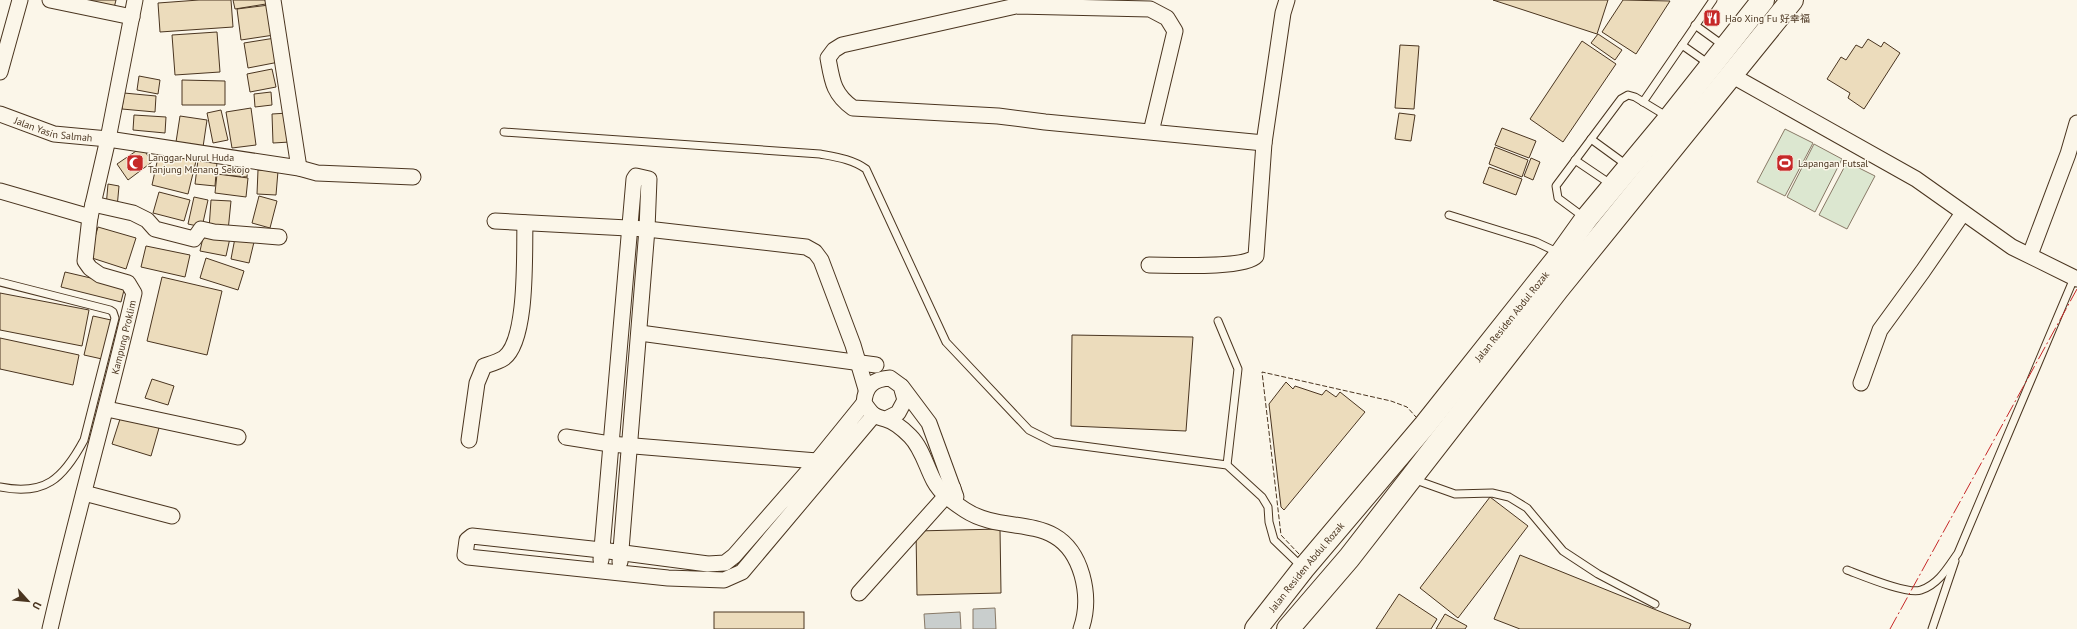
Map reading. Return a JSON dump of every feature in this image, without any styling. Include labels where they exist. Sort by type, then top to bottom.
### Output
[{"type":"highway","name":"Jalan Residen Abdul Rozak","points":[[1291,628],[1350,558],[1558,289],[1792,0]]},
{"type":"highway","name":"Jalan Residen Abdul Rozak","points":[[1256,629],[1303,569],[1425,425],[1561,254],[1586,219],[1630,167],[1725,48],[1758,1]]},
{"type":"street","points":[[0,72],[20,0]]},
{"type":"street","points":[[50,0],[132,17]]},
{"type":"street","name":"Kampung Proklim","points":[[50,629],[107,409],[134,293],[128,283],[100,275],[90,268],[85,261],[92,211],[108,139],[135,0]]},
{"type":"street","points":[[273,0],[298,168]]},
{"type":"street","points":[[1149,265],[1209,265],[1253,260],[1256,256],[1264,143],[1283,13],[1287,0]]},
{"type":"street","points":[[1151,132],[1175,31],[1167,18],[1150,9],[1016,6],[842,45],[834,50],[828,58],[833,85],[841,99],[853,108],[998,116],[1151,132],[1264,143]]},
{"type":"street","points":[[1731,75],[1916,179],[2012,246],[2076,279]]},
{"type":"street","name":"Jalan Yasin Salmah","points":[[0,114],[54,134],[108,139],[317,172],[413,177]]},
{"type":"street","points":[[2030,255],[2063,167],[2077,124]]},
{"type":"street","points":[[600,571],[610,444],[631,228],[634,179],[636,176],[649,179],[647,229],[640,333],[619,573]]},
{"type":"street","points":[[0,191],[92,211],[133,213],[147,220],[155,229],[194,239],[201,229],[214,232],[279,237]]},
{"type":"street","points":[[1861,383],[1880,330],[1924,271],[1963,213]]},
{"type":"street","points":[[495,221],[647,229],[806,247],[815,252],[821,260],[853,345],[865,396],[880,417],[904,430],[914,440],[934,482],[949,492]]},
{"type":"street","points":[[469,440],[477,383],[484,366],[504,358],[514,345],[519,325],[525,223]]},
{"type":"street","points":[[640,333],[876,365]]},
{"type":"street","points":[[853,345],[896,382],[929,423],[949,492],[959,506],[982,518],[1037,528],[1052,535],[1065,545],[1078,563],[1083,580],[1086,614],[1081,629]]},
{"type":"street","points":[[877,380],[896,382],[905,400],[898,413],[880,417],[779,528],[742,572],[730,578],[724,580],[668,578],[468,557],[464,553],[467,540],[472,536],[620,552],[708,564],[725,563],[734,556],[765,518],[817,461],[877,380]]},
{"type":"street","points":[[107,409],[238,437]]},
{"type":"street","points":[[566,437],[610,444],[817,461]]},
{"type":"street","points":[[859,593],[949,492]]},
{"type":"street","points":[[84,493],[172,516]]},
{"type":"street","points":[[765,518],[779,528]]},
{"type":"street","points":[[725,563],[730,578]]},
{"type":"lane","points":[[1643,102],[1713,0]]},
{"type":"lane","points":[[1695,25],[1725,48]]},
{"type":"lane","points":[[1682,45],[1711,65]]},
{"type":"lane","points":[[1586,219],[1558,198],[1556,186],[1621,99],[1631,96],[1669,118]]},
{"type":"lane","points":[[504,132],[820,154],[842,158],[860,165],[866,169],[946,342],[1029,430],[1053,442],[1227,465],[1262,497],[1268,507],[1269,522],[1274,540],[1303,569]]},
{"type":"lane","points":[[1591,140],[1630,167]]},
{"type":"lane","points":[[1575,160],[1614,186]]},
{"type":"lane","points":[[1449,215],[1536,242],[1561,254]]},
{"type":"lane","points":[[1932,629],[1958,553],[2076,279]]},
{"type":"lane","points":[[0,282],[110,310],[114,312],[115,318],[84,440],[75,457],[56,477],[39,488],[22,490],[0,487]]},
{"type":"lane","points":[[1218,321],[1238,369],[1227,465]]},
{"type":"lane","points":[[1411,479],[1455,494],[1492,493],[1509,497],[1527,508],[1563,552],[1598,574],[1655,604]]},
{"type":"lane","points":[[1847,570],[1914,591],[1928,587],[1935,582],[1943,574],[1958,553]]},
{"type":"green space","name":"Lapangan Futsal","points":[[1785,129],[1813,143],[1785,196],[1757,182]]},
{"type":"green space","name":"Lapangan Futsal","points":[[1814,144],[1842,159],[1815,212],[1787,197]]},
{"type":"green space","name":"Lapangan Futsal","points":[[1847,162],[1875,176],[1847,229],[1819,215]]},
{"type":"shaded area","points":[[995,608],[996,629],[973,629],[973,609]]},
{"type":"shaded area","points":[[960,612],[961,629],[925,629],[924,614]]},
{"type":"building","points":[[82,0],[116,0],[114,8]]},
{"type":"building","points":[[199,0],[231,0],[233,27],[160,32],[158,3]]},
{"type":"building","points":[[233,0],[265,0],[266,4],[235,9]]},
{"type":"building","points":[[1493,0],[1608,0],[1597,34]]},
{"type":"building","points":[[1623,0],[1670,1],[1636,54],[1602,32]]},
{"type":"building","points":[[269,5],[274,35],[241,40],[237,9]]},
{"type":"building","points":[[217,32],[220,72],[175,75],[172,35]]},
{"type":"building","points":[[1598,34],[1622,50],[1615,60],[1591,43]]},
{"type":"building","points":[[275,38],[279,62],[248,68],[244,43]]},
{"type":"building","points":[[1868,39],[1881,47],[1884,42],[1900,53],[1864,109],[1848,98],[1850,93],[1827,79],[1841,57],[1846,60],[1856,45],[1862,48]]},
{"type":"building","points":[[1582,41],[1616,64],[1563,142],[1530,119]]},
{"type":"building","points":[[1400,45],[1419,46],[1414,109],[1395,108]]},
{"type":"building","points":[[272,69],[276,87],[250,92],[247,74]]},
{"type":"building","points":[[139,76],[160,80],[158,94],[137,90]]},
{"type":"building","points":[[182,80],[225,81],[225,105],[182,105]]},
{"type":"building","points":[[271,92],[272,105],[255,107],[254,94]]},
{"type":"building","points":[[124,93],[156,96],[155,112],[122,109]]},
{"type":"building","points":[[251,108],[256,145],[232,148],[226,112]]},
{"type":"building","points":[[221,110],[228,140],[213,143],[207,113]]},
{"type":"building","points":[[288,113],[290,142],[273,143],[272,114]]},
{"type":"building","points":[[1399,113],[1415,115],[1411,141],[1395,139]]},
{"type":"building","points":[[134,115],[166,117],[165,133],[133,130]]},
{"type":"building","points":[[180,116],[207,120],[203,147],[176,142]]},
{"type":"building","points":[[1502,128],[1536,141],[1529,158],[1495,145]]},
{"type":"building","name":"Langgar Nurul Huda Tanjung Menang Sekojo","points":[[142,147],[152,162],[128,180],[117,164]]},
{"type":"building","points":[[1495,147],[1528,160],[1522,177],[1489,164]]},
{"type":"building","points":[[159,153],[196,161],[188,194],[152,185]]},
{"type":"building","points":[[1531,158],[1540,162],[1533,180],[1524,176]]},
{"type":"building","points":[[198,160],[217,162],[215,186],[195,184]]},
{"type":"building","points":[[225,164],[248,166],[247,177],[224,175]]},
{"type":"building","points":[[1489,167],[1522,179],[1516,195],[1483,183]]},
{"type":"building","points":[[258,170],[278,171],[276,195],[257,194]]},
{"type":"building","points":[[217,174],[248,178],[246,197],[215,193]]},
{"type":"building","points":[[108,184],[119,186],[117,208],[106,207]]},
{"type":"building","points":[[159,192],[190,200],[184,221],[153,213]]},
{"type":"building","points":[[259,196],[277,201],[270,228],[252,223]]},
{"type":"building","points":[[194,197],[208,200],[202,227],[188,224]]},
{"type":"building","points":[[211,200],[231,201],[228,231],[209,229]]},
{"type":"building","points":[[98,227],[136,238],[126,269],[89,257]]},
{"type":"building","points":[[204,233],[230,238],[226,256],[200,251]]},
{"type":"building","points":[[235,238],[254,242],[249,263],[231,259]]},
{"type":"building","points":[[146,246],[190,255],[185,277],[141,267]]},
{"type":"building","points":[[206,258],[244,271],[238,290],[200,278]]},
{"type":"building","points":[[65,272],[125,286],[121,302],[61,287]]},
{"type":"building","points":[[162,277],[222,291],[207,355],[147,341]]},
{"type":"building","points":[[0,293],[89,310],[82,346],[0,330]]},
{"type":"building","points":[[93,316],[111,320],[102,359],[84,355]]},
{"type":"building","points":[[1072,335],[1193,337],[1186,431],[1071,426]]},
{"type":"building","points":[[0,338],[79,355],[73,385],[0,369]]},
{"type":"building","points":[[152,379],[174,386],[168,405],[145,398]]},
{"type":"building","points":[[1286,382],[1293,389],[1295,386],[1322,395],[1326,390],[1336,397],[1340,392],[1365,412],[1284,510],[1281,507],[1269,404]]},
{"type":"building","points":[[121,416],[159,428],[151,456],[112,444]]},
{"type":"building","points":[[1490,497],[1528,526],[1458,618],[1420,588]]},
{"type":"building","points":[[1000,529],[1001,593],[917,595],[916,531]]},
{"type":"building","points":[[1520,555],[1691,624],[1689,629],[1520,629],[1494,619]]},
{"type":"building","points":[[1399,594],[1437,619],[1431,629],[1376,629]]},
{"type":"building","points":[[714,612],[804,612],[804,629],[714,629]]},
{"type":"building","points":[[1445,614],[1467,626],[1465,629],[1436,629]]},
{"type":"fence","points":[[1299,554],[1281,535],[1262,372],[1391,401],[1407,407],[1416,417]]},
{"type":"power","points":[[1890,629],[2077,289]]},
{"type":"place","name":"Hao Xing Fu 好幸福","points":[[1712,18]]},
{"type":"place","name":"Langgar Nurul Huda Tanjung Menang Sekojo","points":[[135,163]]},
{"type":"place","name":"Lapangan Futsal","points":[[1785,163]]}]
